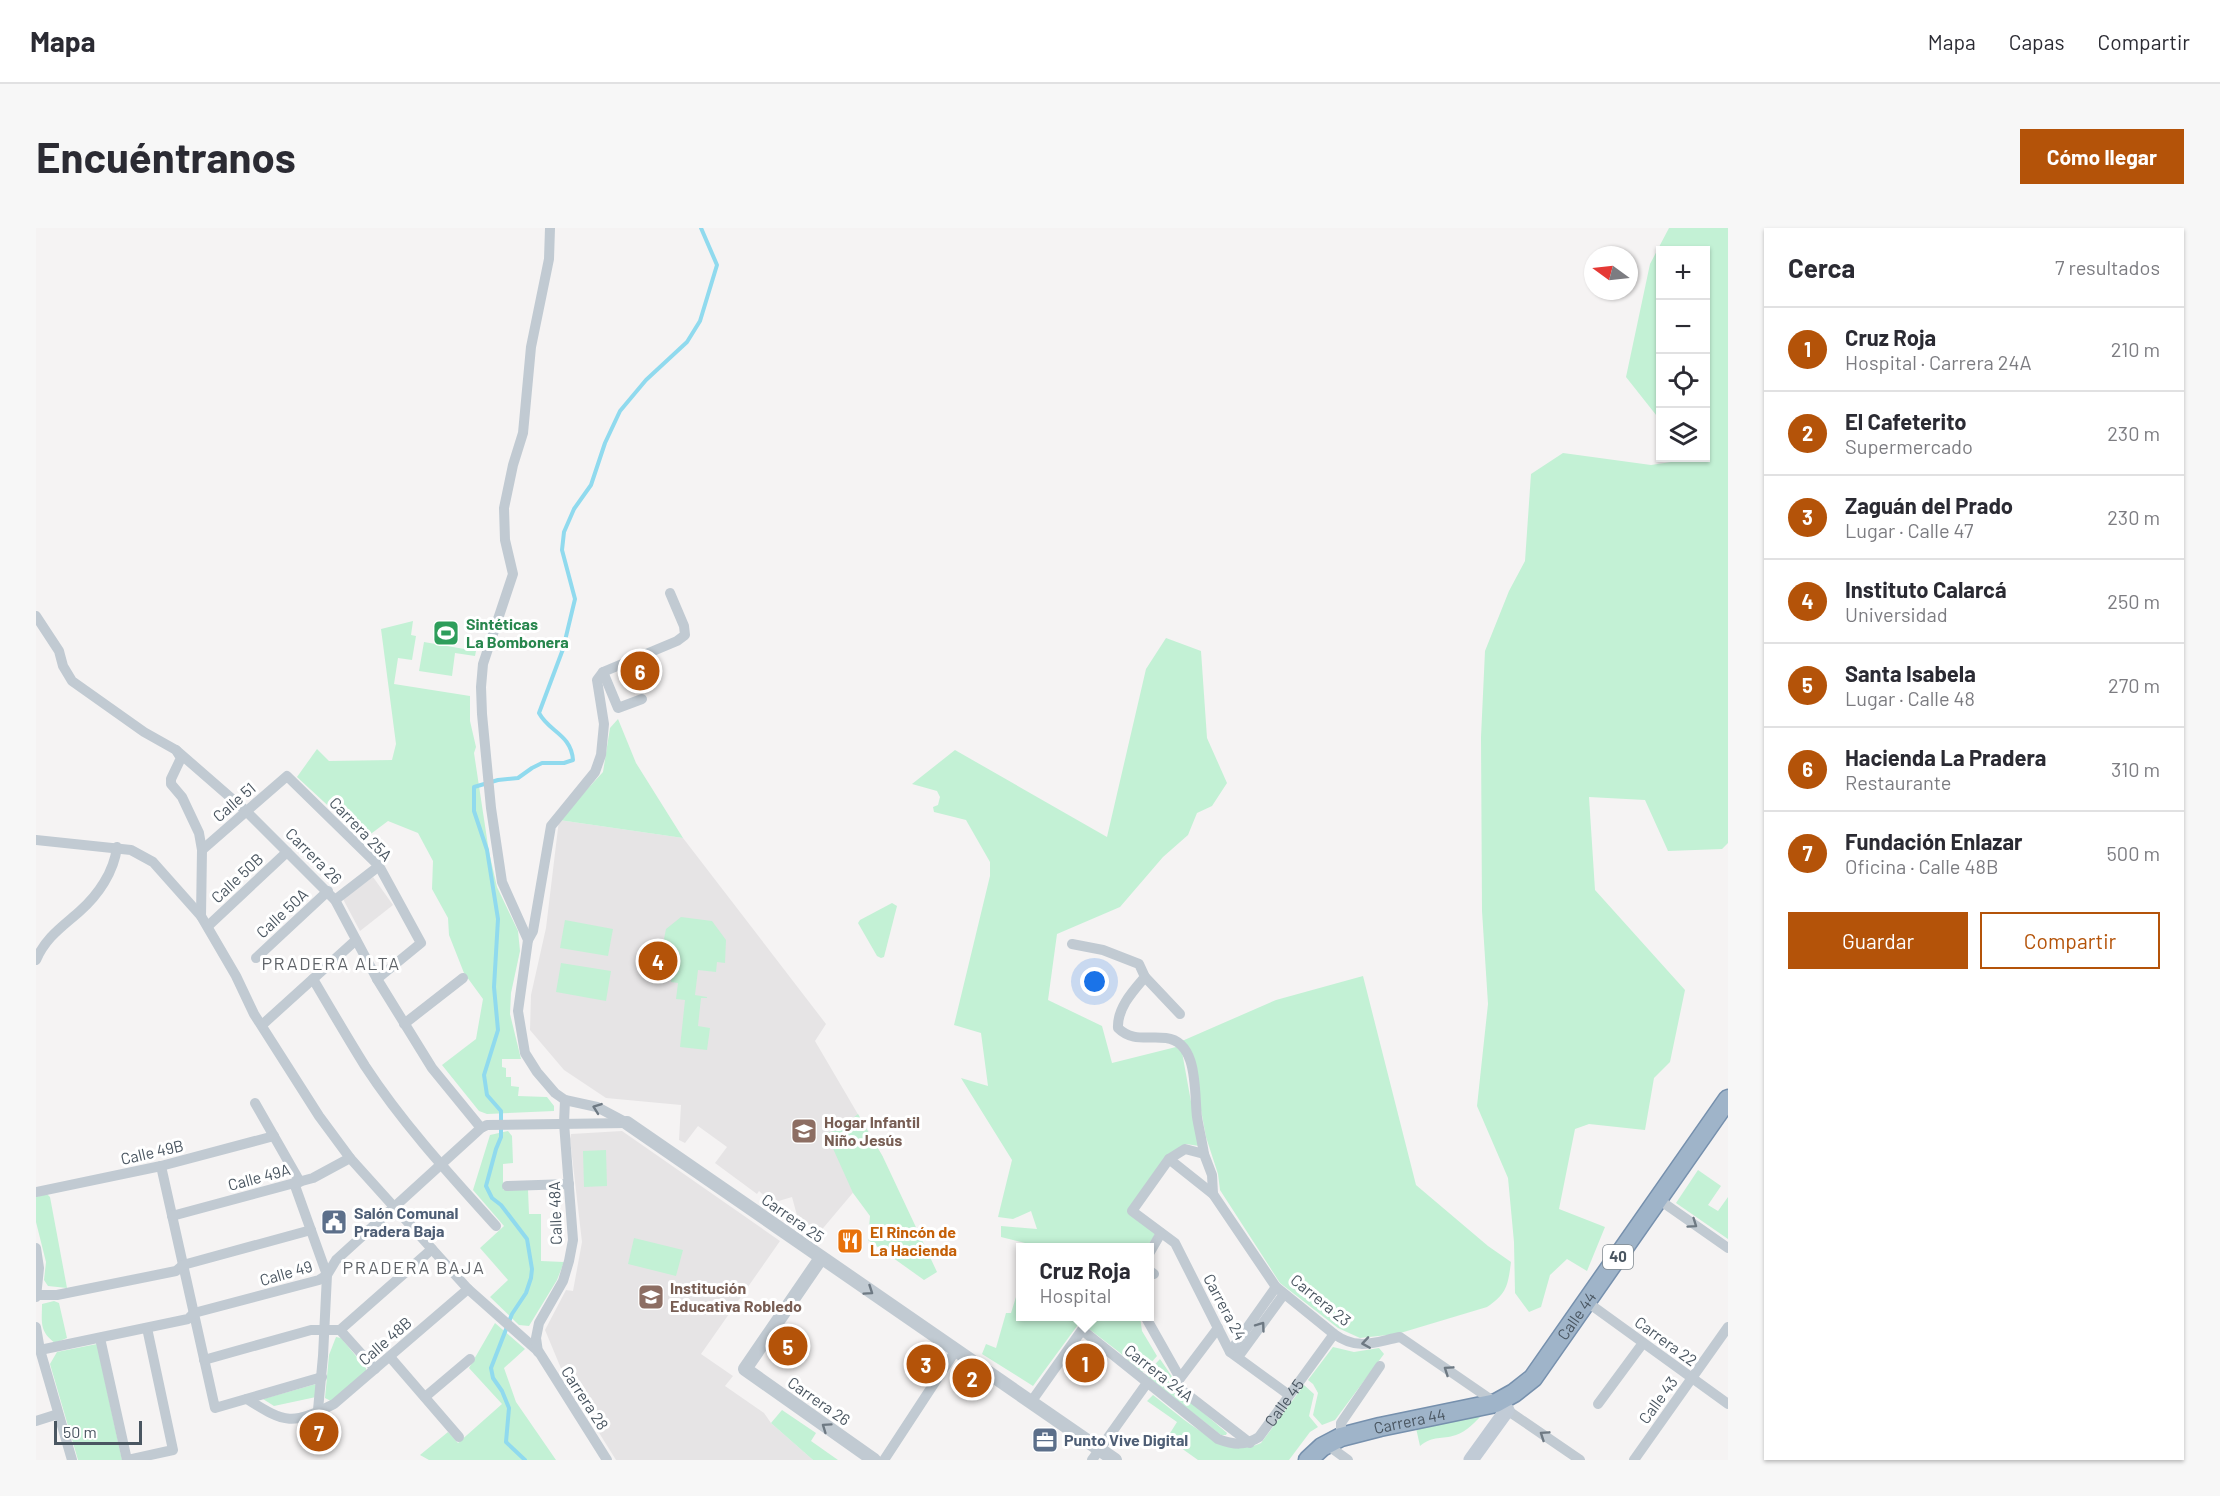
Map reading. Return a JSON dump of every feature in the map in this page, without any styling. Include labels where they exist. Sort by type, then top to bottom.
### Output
[{"type":"highway","name":"Calle 44","points":[[1502,1406],[1533,1378],[1728,1099]]},
{"type":"highway","name":"Carrera 44","points":[[1333,1441],[1380,1427],[1502,1406]]},
{"type":"highway","name":"40","points":[[1308,1460],[1333,1441]]},
{"type":"main road","name":"Calle 44","points":[[1472,1460],[1502,1406]]},
{"type":"street","points":[[528,940],[502,882],[491,808],[481,687],[483,664],[513,574],[505,540],[504,508],[513,465],[523,433],[531,347],[549,259],[550,228]]},
{"type":"street","points":[[627,1123],[597,1107],[565,1100],[555,1093],[537,1072],[525,1053],[520,1032],[519,995],[528,940],[533,931],[551,826],[595,772],[601,755],[604,724],[597,680],[603,672],[677,641],[684,635],[684,626],[670,594]]},
{"type":"street","name":"Carrera 26","points":[[36,616],[59,651],[63,666],[72,681],[144,732],[176,750],[246,811],[331,895],[377,979],[432,1068],[487,1126]]},
{"type":"street","points":[[603,672],[618,708],[642,699]]},
{"type":"street","points":[[176,750],[181,758],[171,778],[171,784],[182,797],[190,813],[199,833],[202,850],[201,916]]},
{"type":"street","name":"Calle 51","points":[[202,850],[287,776]]},
{"type":"street","name":"Carrera 25A","points":[[287,776],[379,866],[421,943],[377,979]]},
{"type":"street","name":"Carrera 28","points":[[36,840],[117,847],[131,850],[153,862],[208,926],[262,1025],[319,1116],[350,1158],[468,1289],[538,1352],[607,1460]]},
{"type":"street","points":[[36,960],[49,937],[80,911],[106,880],[116,856],[117,847]]},
{"type":"street","name":"Calle 50B","points":[[208,926],[287,852]]},
{"type":"street","name":"Calle 50A","points":[[256,958],[331,895],[379,866]]},
{"type":"street","points":[[262,1025],[356,940]]},
{"type":"street","points":[[1072,944],[1103,950],[1139,964],[1145,977],[1180,1014]]},
{"type":"street","points":[[1145,977],[1121,1011],[1118,1028],[1131,1038],[1173,1039],[1181,1044],[1186,1052],[1191,1063],[1197,1119],[1204,1154],[1212,1175],[1214,1194]]},
{"type":"street","points":[[404,1024],[463,978]]},
{"type":"street","points":[[313,979],[366,1067],[402,1117],[441,1166],[496,1226]]},
{"type":"street","name":"Calle 48A","points":[[538,1352],[536,1338],[539,1323],[563,1281],[570,1261],[573,1240],[564,1123],[565,1100]]},
{"type":"street","points":[[255,1103],[297,1183],[327,1275],[318,1410]]},
{"type":"street","points":[[487,1126],[627,1123]]},
{"type":"street","name":"Carrera 25","points":[[627,1123],[1031,1402],[1096,1455],[1115,1460]]},
{"type":"street","name":"Calle 49","points":[[40,1350],[188,1319],[194,1313],[319,1280],[327,1275],[336,1260],[487,1126]]},
{"type":"street","name":"Calle 49B","points":[[36,1192],[161,1166],[274,1136]]},
{"type":"street","points":[[1154,1244],[1161,1233],[1132,1211],[1169,1158],[1185,1149],[1204,1154]]},
{"type":"street","name":"Calle 49A","points":[[172,1216],[313,1178],[350,1158]]},
{"type":"street","name":"Carrera 23","points":[[1169,1158],[1214,1194],[1280,1291],[1334,1334],[1357,1346],[1400,1337],[1581,1460]]},
{"type":"street","points":[[161,1166],[215,1408],[322,1377]]},
{"type":"street","points":[[507,1186],[569,1185]]},
{"type":"street","points":[[1658,1199],[1728,1248]]},
{"type":"street","points":[[36,1248],[38,1269],[36,1296],[57,1295],[176,1271],[183,1265],[311,1230]]},
{"type":"street","name":"Carrera 24","points":[[1161,1233],[1175,1243],[1218,1328],[1234,1354],[1289,1395]]},
{"type":"street","points":[[340,1330],[432,1250]]},
{"type":"street","name":"Carrera 26","points":[[821,1258],[744,1369],[874,1460]]},
{"type":"street","name":"Calle 48B","points":[[247,1398],[270,1413],[290,1420],[309,1416],[334,1404],[468,1289]]},
{"type":"street","points":[[1234,1354],[1280,1291]]},
{"type":"street","name":"Carrera 22","points":[[1587,1302],[1728,1404]]},
{"type":"street","name":"Carrera 24A","points":[[1147,1321],[1178,1382],[1250,1443]]},
{"type":"street","points":[[36,1327],[41,1373],[58,1414],[70,1459]]},
{"type":"street","name":"Calle 43","points":[[1634,1460],[1728,1327]]},
{"type":"street","points":[[100,1338],[128,1460],[173,1450],[147,1328]]},
{"type":"street","points":[[1178,1382],[1218,1328]]},
{"type":"street","points":[[204,1360],[311,1330],[324,1329],[340,1330],[375,1369]]},
{"type":"street","name":"Carrera 24A","points":[[1031,1402],[1082,1330],[1218,1439],[1239,1445],[1250,1443]]},
{"type":"street","name":"Calle 45","points":[[1250,1443],[1259,1437],[1334,1334]]},
{"type":"street","points":[[1598,1404],[1643,1343]]},
{"type":"street","points":[[884,1460],[956,1350]]},
{"type":"street","points":[[390,1357],[459,1437]]},
{"type":"street","points":[[425,1397],[470,1359]]},
{"type":"street","points":[[1348,1460],[1333,1441],[1341,1423],[1380,1366]]},
{"type":"street","points":[[1096,1455],[1147,1383]]},
{"type":"street","points":[[36,1421],[58,1414]]},
{"type":"shaded area","points":[[559,820],[683,838],[826,1024],[815,1041],[883,1157],[819,1233],[798,1219],[792,1197],[772,1203],[759,1191],[757,1194],[715,1163],[727,1147],[698,1126],[685,1143],[679,1140],[681,1105],[606,1098],[564,1070],[530,1030],[531,995],[546,928]]},
{"type":"shaded area","points":[[373,877],[393,905],[360,931],[343,899]]},
{"type":"shaded area","name":"Institución Educativa Robledo","points":[[622,1131],[780,1241],[701,1354],[733,1376],[725,1386],[764,1413],[771,1423],[813,1460],[616,1460],[565,1378],[545,1330],[566,1290],[573,1291],[582,1242],[571,1134]]},
{"type":"shaded area","points":[[1082,1340],[1108,1359],[1089,1385],[1063,1366]]},
{"type":"green space","points":[[1669,228],[1728,228],[1728,843],[1722,849],[1668,851],[1645,800],[1589,797],[1595,890],[1685,990],[1670,1062],[1654,1078],[1645,1130],[1589,1124],[1575,1129],[1559,1209],[1605,1227],[1587,1271],[1567,1259],[1550,1275],[1541,1307],[1529,1312],[1515,1293],[1514,1242],[1508,1178],[1477,1106],[1488,1004],[1482,911],[1481,737],[1485,651],[1509,591],[1525,561],[1531,474],[1563,453],[1651,465],[1671,462],[1710,462],[1710,246],[1660,246]]},
{"type":"green space","points":[[1656,253],[1656,415],[1626,377],[1650,264]]},
{"type":"green space","points":[[413,621],[411,635],[416,636],[412,660],[398,658],[394,684],[470,696],[470,721],[476,747],[474,753],[489,852],[497,887],[518,931],[520,951],[511,993],[510,1014],[521,1059],[502,1059],[502,1067],[506,1068],[506,1077],[511,1077],[511,1086],[519,1087],[518,1096],[547,1097],[554,1106],[554,1111],[487,1114],[479,1111],[442,1065],[476,1039],[483,999],[464,973],[449,935],[448,918],[432,889],[433,861],[418,833],[388,821],[364,839],[297,777],[317,749],[329,761],[392,760],[396,744],[381,629]]},
{"type":"green space","points":[[1166,638],[1201,651],[1207,738],[1227,783],[1212,806],[1197,813],[1188,835],[1163,857],[1120,907],[1057,934],[1048,1000],[1102,1026],[1112,1063],[1176,1047],[1182,1052],[1199,1146],[1186,1144],[1128,1209],[1156,1233],[1150,1243],[1025,1243],[1001,1237],[1001,1226],[1037,1229],[1031,1211],[1013,1219],[998,1217],[1012,1160],[961,1078],[988,1086],[981,1033],[954,1025],[990,876],[990,862],[966,820],[934,812],[933,807],[938,805],[940,797],[937,791],[912,784],[955,750],[1107,837],[1146,669]]},
{"type":"green space","points":[[424,642],[476,651],[475,656],[455,653],[452,676],[419,671]]},
{"type":"green space","points":[[618,719],[636,763],[683,838],[559,820],[603,772],[610,728]]},
{"type":"green space","points":[[892,903],[897,906],[884,957],[881,958],[877,956],[858,923]]},
{"type":"green space","points":[[681,917],[712,921],[726,940],[725,963],[717,962],[716,972],[698,970],[695,995],[707,998],[701,998],[698,1026],[710,1028],[707,1050],[680,1047],[685,1000],[676,999],[678,983],[671,982],[674,961],[660,959],[666,929]]},
{"type":"green space","points":[[565,920],[613,929],[608,956],[560,948]]},
{"type":"green space","points":[[561,963],[611,971],[606,1001],[556,992]]},
{"type":"green space","points":[[1363,976],[1416,1185],[1488,1246],[1511,1262],[1509,1277],[1503,1293],[1487,1307],[1397,1334],[1360,1338],[1338,1328],[1280,1283],[1220,1190],[1218,1174],[1206,1137],[1198,1094],[1182,1041],[1276,1000]]},
{"type":"green space","points":[[858,1114],[883,1157],[937,1272],[924,1280],[868,1240],[870,1216],[853,1193],[826,1133],[838,1130]]},
{"type":"green space","points":[[508,1131],[512,1136],[513,1163],[503,1164],[503,1190],[528,1190],[529,1214],[541,1214],[541,1261],[564,1262],[557,1280],[529,1326],[519,1325],[490,1297],[508,1280],[480,1248],[504,1226],[473,1190],[490,1135]]},
{"type":"green space","points":[[606,1150],[607,1186],[584,1187],[583,1151]]},
{"type":"green space","points":[[1698,1170],[1721,1186],[1708,1205],[1718,1211],[1728,1197],[1728,1239],[1676,1203]]},
{"type":"green space","points":[[47,1194],[50,1197],[67,1288],[48,1286],[44,1280],[46,1262],[36,1222],[36,1197]]},
{"type":"green space","points":[[634,1238],[683,1250],[676,1276],[628,1264]]},
{"type":"green space","points":[[1016,1297],[1016,1321],[1141,1321],[1142,1331],[1157,1356],[1142,1373],[1080,1322],[1033,1386],[982,1354],[986,1344],[996,1348],[1006,1313],[1011,1313]]},
{"type":"green space","points":[[54,1301],[59,1303],[67,1338],[55,1343],[46,1334],[42,1321],[42,1304]]},
{"type":"green space","points":[[495,1323],[525,1349],[504,1368],[516,1402],[556,1460],[429,1460],[420,1455],[448,1432],[458,1443],[502,1404],[469,1368]]},
{"type":"green space","points":[[336,1337],[341,1338],[366,1368],[366,1371],[331,1401],[325,1398],[329,1355]]},
{"type":"green space","points":[[97,1344],[122,1460],[78,1460],[50,1364],[57,1352]]},
{"type":"green space","points":[[1333,1347],[1354,1352],[1379,1348],[1384,1354],[1335,1420],[1322,1425],[1313,1415],[1318,1393],[1308,1380]]},
{"type":"green space","points":[[1160,1359],[1175,1381],[1172,1386],[1227,1433],[1226,1435],[1221,1435],[1145,1375]]},
{"type":"green space","points":[[316,1384],[316,1397],[274,1406],[263,1399]]},
{"type":"green space","points":[[1304,1385],[1314,1394],[1309,1416],[1318,1427],[1310,1432],[1289,1460],[1198,1460],[1167,1438],[1177,1422],[1147,1401],[1153,1395],[1204,1433],[1233,1446],[1247,1447],[1261,1443]]},
{"type":"green space","points":[[782,1410],[816,1433],[811,1441],[838,1460],[813,1460],[771,1423]]},
{"type":"green space","points":[[1482,1415],[1460,1434],[1434,1439],[1420,1446],[1416,1428]]},
{"type":"waterway","points":[[525,1460],[506,1442],[509,1408],[502,1391],[493,1378],[491,1368],[512,1314],[526,1293],[532,1269],[527,1239],[501,1205],[492,1198],[486,1186],[501,1137],[501,1111],[487,1095],[484,1075],[498,1030],[494,987],[498,919],[487,850],[474,811],[474,787],[498,780],[518,778],[542,763],[564,763],[573,760],[568,744],[539,713],[563,649],[575,599],[562,550],[564,532],[574,509],[591,485],[605,443],[620,411],[646,380],[687,342],[700,321],[717,265],[701,228]]},
{"type":"place","name":"Sintéticas La Bombonera","points":[[446,633]]},
{"type":"place","name":"Hacienda La Pradera","points":[[640,671]]},
{"type":"place","name":"Instituto Calarcá","points":[[658,961]]},
{"type":"place","name":"Hogar Infantil Niño Jesús","points":[[804,1131]]},
{"type":"place","name":"Salón Comunal Pradera Baja","points":[[334,1222]]},
{"type":"place","name":"El Rincón de La Hacienda","points":[[850,1241]]},
{"type":"place","name":"Institución Educativa Robledo","points":[[651,1297]]},
{"type":"place","name":"Santa Isabela","points":[[788,1346]]},
{"type":"place","name":"Cruz Roja","points":[[1085,1363]]},
{"type":"place","name":"Zaguán del Prado","points":[[926,1364]]},
{"type":"place","name":"El Cafeterito","points":[[972,1378]]},
{"type":"place","name":"Fundación Enlazar","points":[[319,1432]]},
{"type":"place","name":"Punto Vive Digital","points":[[1045,1440]]},
{"type":"district","name":"PRADERA ALTA","points":[[331,964]]},
{"type":"district","name":"PRADERA BAJA","points":[[414,1268]]}]
